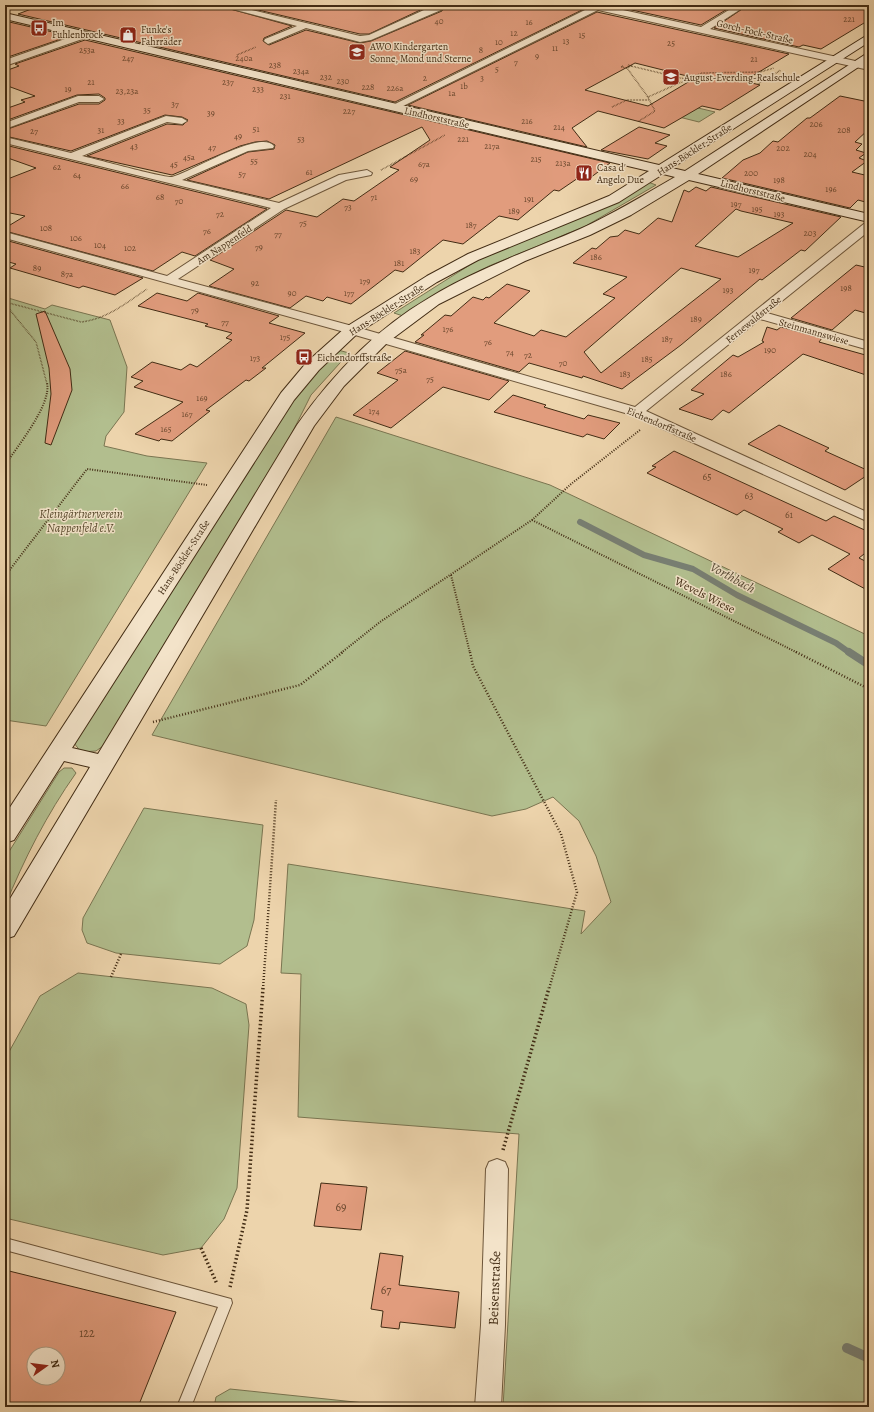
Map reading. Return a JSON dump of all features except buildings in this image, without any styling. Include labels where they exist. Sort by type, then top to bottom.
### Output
[{"type":"main road","name":"Lindhorststraße","points":[[5,16],[869,218]]},
{"type":"main road","name":"Hans-Böckler-Straße","points":[[5,834],[287,397],[313,366],[352,330],[436,276],[473,257],[614,199],[869,37]]},
{"type":"main road","name":"Hans-Böckler-Straße","points":[[5,928],[306,425],[338,382],[382,339],[434,301],[520,258],[585,232],[617,217],[688,175],[869,55]]},
{"type":"main road","points":[[57,752],[104,764]]},
{"type":"street","points":[[221,5],[354,38],[366,39],[438,8],[439,5]]},
{"type":"street","points":[[702,30],[743,5]]},
{"type":"street","points":[[394,106],[593,6]]},
{"type":"street","name":"Gorch-Fock-Straße","points":[[593,6],[869,68]]},
{"type":"street","points":[[268,41],[304,26]]},
{"type":"street","points":[[5,63],[85,35]]},
{"type":"street","points":[[5,126],[78,99],[99,99]]},
{"type":"street","points":[[73,156],[166,119],[182,122]]},
{"type":"street","points":[[5,140],[280,207]]},
{"type":"street","points":[[173,180],[246,148],[269,146]]},
{"type":"street","name":"Am Nappenfeld","points":[[166,279],[280,207],[343,177],[367,173]]},
{"type":"street","name":"Fernewaldstraße","points":[[637,412],[869,225]]},
{"type":"street","name":"Eichendorffstraße","points":[[5,235],[352,330],[637,412],[869,518]]},
{"type":"street","name":"Steinmannswiese","points":[[758,314],[869,346]]},
{"type":"street","name":"Beisenstraße","points":[[488,1407],[493,1325],[497,1170]]},
{"type":"lane","points":[[5,1244],[226,1303],[184,1407]]},
{"type":"path","points":[[214,65],[268,41]]},
{"type":"path","points":[[628,65],[686,79]]},
{"type":"path","points":[[623,66],[621,67],[627,68],[631,66]]},
{"type":"path","points":[[627,68],[648,98],[655,112],[639,121]]},
{"type":"path","points":[[648,98],[686,79],[702,73],[742,73],[767,71],[774,68]]},
{"type":"path","points":[[758,84],[781,70]]},
{"type":"path","points":[[767,71],[774,74]]},
{"type":"path","points":[[612,107],[627,100],[649,100]]},
{"type":"path","points":[[367,173],[386,168],[467,124]]},
{"type":"path","points":[[5,303],[81,322],[88,322],[101,318],[166,279]]},
{"type":"path","points":[[5,303],[36,342],[48,388],[39,416],[5,465]]},
{"type":"path","points":[[125,729],[300,685],[380,622],[532,520],[572,484],[637,435],[651,418]]},
{"type":"path","points":[[5,576],[87,469],[228,488]]},
{"type":"path","name":"Wevels Wiese","points":[[532,520],[709,607],[869,690]]},
{"type":"path","points":[[451,575],[473,666],[562,834],[577,892],[497,1170]]},
{"type":"path","points":[[226,1303],[247,1210],[276,800]]},
{"type":"path","points":[[111,977],[121,954]]},
{"type":"path","points":[[201,1248],[226,1303]]},
{"type":"green space","points":[[694,107],[715,112],[699,122],[679,117]]},
{"type":"green space","points":[[648,182],[656,185],[584,227],[489,266],[440,292],[403,316],[394,313],[476,261],[593,212]]},
{"type":"green space","name":"Kleingärtnerverein Nappenfeld e.V.","points":[[5,297],[45,309],[52,305],[110,320],[127,367],[124,412],[106,436],[104,446],[147,456],[207,463],[46,726],[5,720]]},
{"type":"green space","points":[[338,350],[349,353],[311,395],[290,437],[103,746],[96,751],[81,752],[74,743],[266,438],[305,383]]},
{"type":"green space","points":[[336,417],[550,485],[869,636],[869,1407],[503,1407],[519,1134],[298,1117],[301,974],[281,973],[288,864],[585,911],[581,934],[611,902],[596,856],[579,821],[553,797],[526,809],[492,816],[152,735]]},
{"type":"green space","points":[[64,768],[72,768],[76,773],[55,804],[37,837],[5,906],[5,858],[59,772]]},
{"type":"green space","points":[[144,808],[263,825],[254,920],[247,946],[220,964],[116,953],[87,943],[82,930],[83,918]]},
{"type":"green space","points":[[78,973],[212,988],[246,1004],[249,1025],[237,1188],[224,1219],[201,1248],[163,1255],[5,1218],[5,1059],[40,996]]},
{"type":"green space","points":[[230,1389],[403,1407],[214,1407],[216,1397]]},
{"type":"waterway","name":"Vorthbach","points":[[580,522],[644,555],[693,569],[737,595],[836,643],[850,653]]},
{"type":"waterway","name":"Vorthbach","points":[[849,652],[869,665]]},
{"type":"waterway","points":[[847,1348],[869,1358]]},
{"type":"place","name":"Im Fuhlenbrock","points":[[39,28]]},
{"type":"place","name":"Funke's Fahrräder","points":[[128,35]]},
{"type":"place","name":"AWO Kindergarten Sonne, Mond und Sterne","points":[[357,52]]},
{"type":"place","name":"August-Everding-Realschule","points":[[671,77]]},
{"type":"place","name":"Casa d' Angelo Due","points":[[584,173]]},
{"type":"place","name":"Eichendorffstraße","points":[[304,357]]}]
